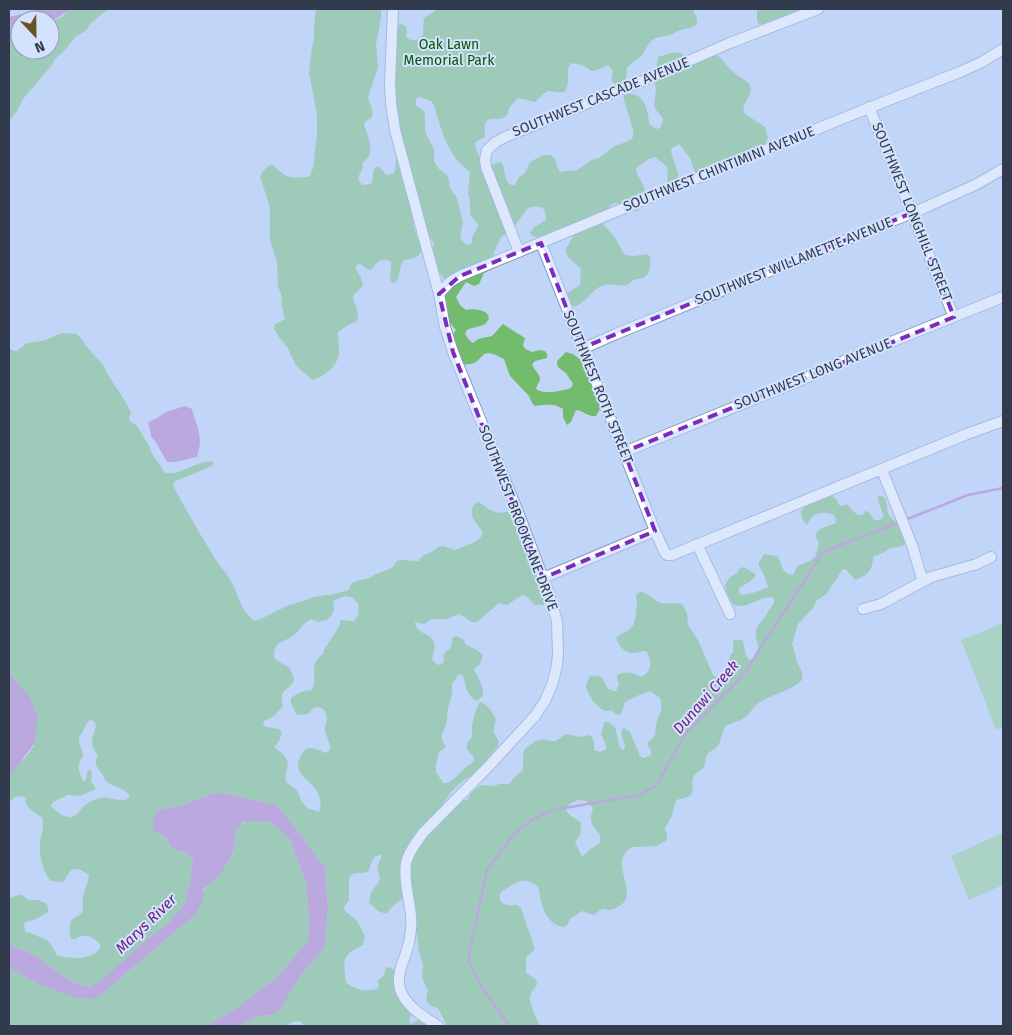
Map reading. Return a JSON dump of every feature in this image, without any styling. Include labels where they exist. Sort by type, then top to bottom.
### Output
[{"type":"street","name":"SOUTHWEST BROOKLANE DRIVE","points":[[393,9],[390,84],[395,130],[445,327],[453,352],[543,578],[557,621],[558,635],[557,665],[553,682],[545,701],[535,716],[423,833],[407,860],[405,876],[411,922],[410,940],[400,969],[400,988],[408,1003],[438,1026]]},
{"type":"street","name":"SOUTHWEST CASCADE AVENUE","points":[[519,252],[486,167],[488,150],[496,142],[818,9]]},
{"type":"street","name":"SOUTHWEST CHINTIMINI AVENUE","points":[[438,294],[450,282],[460,276],[982,62],[1003,49]]},
{"type":"street","name":"SOUTHWEST LONGHILL STREET","points":[[870,107],[954,317]]},
{"type":"street","name":"SOUTHWEST WILLAMETTE AVENUE","points":[[582,349],[912,213],[977,184],[1003,169]]},
{"type":"street","name":"SOUTHWEST ROTH STREET","points":[[541,243],[665,553],[672,555],[696,544]]},
{"type":"street","name":"SOUTHWEST LONG AVENUE","points":[[624,452],[1003,297]]},
{"type":"street","points":[[730,614],[696,544],[882,470],[966,434],[1003,421]]},
{"type":"street","points":[[882,470],[912,546],[923,582]]},
{"type":"street","points":[[543,578],[655,531]]},
{"type":"street","points":[[863,608],[881,604],[931,577],[978,564],[991,557]]},
{"type":"highlighted area","points":[[912,213],[954,317],[624,452],[655,531],[543,578],[453,352],[439,294],[460,276],[541,243],[582,348]]},
{"type":"green space","points":[[70,9],[108,9],[90,24],[86,31],[75,37],[60,54],[60,18]]},
{"type":"green space","name":"Oak Lawn Memorial Park","points":[[316,9],[381,9],[376,45],[378,68],[368,97],[373,113],[372,117],[364,125],[370,143],[370,153],[363,163],[358,177],[363,185],[371,184],[374,170],[377,166],[386,175],[393,174],[395,170],[393,106],[396,28],[398,25],[405,26],[407,29],[406,37],[414,40],[422,36],[424,18],[438,9],[695,9],[693,10],[697,20],[696,25],[652,41],[642,55],[627,68],[626,80],[620,86],[613,82],[613,71],[608,65],[592,71],[582,65],[572,63],[568,70],[566,91],[549,91],[535,102],[518,98],[510,107],[507,115],[487,121],[485,137],[475,144],[480,157],[487,167],[498,162],[502,163],[508,183],[511,185],[515,185],[518,178],[525,173],[530,162],[543,155],[551,155],[553,157],[560,172],[577,170],[592,160],[599,158],[613,147],[633,137],[633,129],[624,95],[630,94],[640,97],[648,113],[649,124],[656,129],[660,128],[663,121],[654,105],[656,89],[653,73],[657,66],[658,57],[672,53],[682,53],[686,59],[715,54],[731,70],[746,81],[751,88],[751,92],[743,106],[745,114],[765,127],[768,138],[764,145],[745,154],[741,153],[730,158],[720,167],[696,173],[690,158],[679,144],[672,148],[671,152],[678,173],[678,177],[673,183],[668,185],[665,165],[655,157],[649,159],[636,168],[645,193],[638,211],[614,203],[611,205],[603,221],[604,225],[626,255],[647,254],[650,257],[649,269],[645,277],[633,280],[623,286],[604,285],[578,305],[571,305],[567,298],[567,293],[580,285],[581,269],[568,257],[565,250],[575,233],[555,230],[541,236],[532,236],[530,232],[546,220],[544,209],[537,207],[528,208],[510,232],[501,237],[494,252],[492,269],[484,273],[479,284],[474,286],[466,282],[456,297],[460,305],[466,310],[482,311],[488,315],[489,318],[485,324],[467,330],[465,334],[473,343],[478,339],[492,336],[503,324],[525,338],[523,345],[525,349],[532,352],[545,351],[547,358],[535,361],[532,364],[540,378],[536,389],[548,392],[571,388],[573,384],[566,373],[559,368],[557,361],[566,352],[573,354],[582,361],[601,401],[600,409],[596,416],[576,410],[571,422],[567,425],[563,417],[563,409],[560,407],[553,405],[535,406],[529,396],[510,376],[504,359],[494,354],[485,354],[473,364],[462,364],[451,337],[456,330],[445,317],[439,304],[447,284],[437,269],[432,256],[434,243],[414,215],[414,225],[421,252],[418,256],[404,260],[399,277],[395,283],[391,282],[390,279],[391,261],[379,261],[371,270],[360,264],[356,265],[363,286],[355,293],[353,298],[358,317],[356,322],[338,332],[339,352],[334,366],[322,376],[313,380],[296,365],[287,347],[274,329],[274,325],[285,319],[278,286],[277,262],[270,240],[270,208],[260,176],[270,165],[285,175],[294,178],[310,176],[313,168],[317,135],[317,115],[309,73]],"holes":[[[419,97],[431,101],[446,142],[456,159],[470,172],[468,193],[470,214],[478,224],[472,242],[469,245],[465,244],[460,238],[463,222],[457,198],[450,188],[448,176],[434,162],[434,149],[425,131],[425,114],[423,110],[416,106],[416,99]]]},
{"type":"green space","points":[[757,9],[817,9],[768,24],[759,24],[757,21]]},
{"type":"green space","points":[[9,30],[10,60],[54,60],[23,99],[9,121]]},
{"type":"green space","points":[[62,333],[76,334],[80,337],[104,366],[128,406],[131,413],[130,421],[137,426],[165,473],[178,472],[202,462],[214,462],[212,466],[174,482],[173,486],[220,566],[228,576],[245,610],[254,621],[287,606],[314,597],[348,590],[352,583],[392,568],[397,561],[418,561],[438,547],[443,546],[455,550],[475,542],[483,533],[472,515],[475,503],[479,502],[498,513],[511,513],[518,518],[517,526],[520,529],[545,593],[544,605],[535,605],[523,595],[507,605],[499,603],[477,622],[472,622],[459,614],[447,619],[431,619],[424,624],[415,622],[418,629],[430,636],[434,642],[432,659],[439,665],[443,663],[443,655],[451,647],[452,638],[456,636],[464,640],[465,644],[477,650],[483,656],[480,664],[474,669],[483,690],[481,698],[476,701],[470,695],[463,676],[459,674],[452,684],[447,720],[442,735],[446,747],[439,752],[436,764],[436,772],[443,783],[452,781],[474,761],[474,757],[467,750],[467,745],[472,737],[473,719],[480,702],[488,706],[496,719],[493,731],[499,742],[498,746],[478,771],[460,783],[451,792],[439,812],[462,800],[467,800],[471,793],[481,785],[509,784],[523,770],[524,750],[538,740],[554,741],[565,734],[581,737],[589,735],[594,743],[594,750],[605,750],[606,745],[601,734],[604,722],[608,722],[615,727],[620,748],[624,750],[625,746],[621,734],[623,727],[630,732],[640,756],[643,758],[651,755],[651,750],[647,744],[655,735],[661,710],[660,698],[650,691],[639,695],[625,702],[621,714],[617,715],[611,710],[608,711],[600,708],[588,692],[586,685],[589,677],[599,676],[602,677],[608,688],[616,691],[619,684],[617,676],[620,674],[629,673],[641,677],[649,669],[650,662],[646,651],[628,652],[620,646],[616,637],[633,626],[637,608],[636,595],[639,592],[645,593],[661,603],[682,604],[687,613],[688,625],[698,640],[713,675],[722,677],[725,676],[729,657],[733,652],[734,640],[742,640],[747,658],[749,660],[753,659],[758,650],[756,636],[758,625],[774,603],[774,599],[771,597],[744,606],[733,604],[725,585],[730,577],[743,567],[756,574],[739,588],[739,592],[742,595],[768,587],[759,565],[764,554],[777,556],[784,570],[793,575],[796,568],[815,557],[819,544],[816,537],[817,532],[836,523],[835,516],[819,513],[811,518],[807,525],[802,519],[801,514],[806,505],[827,494],[836,499],[839,505],[847,504],[854,512],[860,515],[863,515],[865,511],[869,512],[874,520],[879,520],[884,516],[878,496],[882,496],[889,515],[900,529],[906,543],[903,546],[891,548],[873,557],[872,566],[868,572],[855,580],[847,570],[843,569],[827,594],[817,600],[813,608],[798,624],[792,644],[796,660],[802,672],[802,680],[793,687],[758,703],[745,718],[725,726],[719,744],[707,754],[704,767],[694,775],[691,795],[676,800],[672,816],[665,828],[667,840],[657,846],[633,847],[626,852],[622,867],[627,892],[626,899],[622,904],[611,909],[601,910],[593,915],[582,911],[571,918],[564,927],[558,926],[547,916],[535,884],[521,881],[500,893],[502,903],[517,905],[521,908],[535,949],[526,957],[526,973],[533,977],[537,984],[530,995],[530,999],[540,1026],[447,1026],[438,1008],[429,1005],[427,1001],[428,991],[422,977],[423,964],[417,935],[404,898],[396,903],[386,914],[378,911],[369,903],[370,895],[380,879],[378,866],[381,855],[373,859],[368,872],[352,874],[349,878],[349,900],[343,909],[357,921],[365,936],[363,945],[351,952],[346,959],[344,968],[346,982],[360,990],[377,989],[379,985],[377,981],[384,975],[386,968],[390,967],[397,972],[397,994],[409,1011],[411,1024],[418,1020],[426,1026],[304,1026],[301,1022],[297,1021],[286,1026],[240,1026],[258,1016],[272,1015],[279,1009],[299,978],[325,947],[328,908],[325,868],[277,805],[217,792],[183,805],[157,810],[153,831],[166,837],[173,850],[184,852],[193,859],[185,903],[168,924],[145,940],[105,979],[90,987],[70,981],[36,956],[9,944],[10,898],[22,895],[29,900],[38,900],[46,903],[48,912],[24,923],[25,931],[47,940],[57,955],[68,958],[82,958],[94,954],[101,946],[88,936],[71,939],[70,936],[71,921],[83,912],[83,900],[89,875],[81,870],[72,869],[65,881],[51,881],[43,868],[40,852],[42,818],[29,808],[25,802],[26,798],[23,796],[15,797],[9,802],[9,768],[17,765],[24,759],[34,746],[34,741],[9,680],[9,348],[17,351],[27,343],[43,341]],"holes":[[[344,596],[352,597],[358,603],[358,615],[353,621],[340,621],[340,625],[323,654],[316,662],[312,690],[301,692],[291,698],[296,714],[306,714],[313,708],[319,707],[325,711],[327,716],[325,730],[331,747],[329,751],[325,753],[315,749],[306,749],[298,763],[300,772],[320,798],[319,812],[307,808],[297,790],[287,783],[285,778],[288,762],[284,755],[274,747],[282,733],[279,729],[263,725],[264,721],[274,716],[283,706],[282,695],[294,679],[288,667],[274,658],[276,646],[293,636],[311,619],[318,622],[327,620],[334,610],[333,601]],[[90,720],[94,721],[96,725],[92,741],[93,748],[98,756],[96,761],[98,768],[107,782],[124,790],[130,797],[123,800],[104,797],[91,801],[75,815],[68,817],[60,814],[51,806],[53,802],[68,795],[80,796],[96,789],[91,781],[92,772],[90,769],[87,772],[86,780],[83,781],[79,769],[83,755],[79,737]],[[578,800],[586,801],[593,808],[591,821],[601,839],[600,843],[582,857],[575,842],[580,835],[581,823],[568,814],[566,809],[571,803]]]},
{"type":"green space","points":[[1003,623],[1003,727],[996,730],[961,640]]},
{"type":"green space","points":[[245,821],[269,821],[290,839],[306,882],[309,920],[308,941],[278,976],[235,1009],[207,1026],[9,1026],[9,968],[38,984],[96,999],[195,915],[202,891],[223,871],[234,850],[236,831]]},
{"type":"green space","points":[[1003,833],[1003,885],[969,900],[951,856]]},
{"type":"shaded area","points":[[71,9],[60,16],[60,10],[39,10]]},
{"type":"shaded area","points":[[9,17],[10,17],[9,41]]},
{"type":"shaded area","points":[[185,406],[192,409],[199,433],[200,443],[197,457],[167,462],[151,436],[148,422],[166,412]]},
{"type":"shaded area","points":[[9,674],[29,696],[38,717],[34,744],[9,777],[9,745],[15,731],[9,704]]},
{"type":"shaded area","points":[[217,792],[277,805],[325,868],[328,908],[325,947],[299,978],[280,1009],[272,1015],[258,1016],[240,1026],[207,1026],[235,1009],[278,976],[308,941],[309,920],[306,882],[290,839],[269,821],[244,821],[236,831],[234,850],[223,871],[202,890],[204,898],[195,915],[96,999],[76,998],[38,984],[9,968],[9,944],[36,956],[70,981],[90,987],[105,978],[145,940],[168,924],[185,903],[193,859],[184,852],[173,850],[166,837],[153,831],[153,819],[157,810],[183,805]]},
{"type":"waterway","name":"Dunawi Creek","points":[[905,520],[968,495],[1003,488]]},
{"type":"waterway","name":"Dunawi Creek","points":[[508,1026],[482,988],[468,959],[487,870],[516,832],[533,819],[554,810],[639,795],[656,786],[685,734],[743,675],[823,552],[900,522]]},
{"type":"waterway","name":"Marys River","points":[[9,712],[17,743],[9,753]]}]
